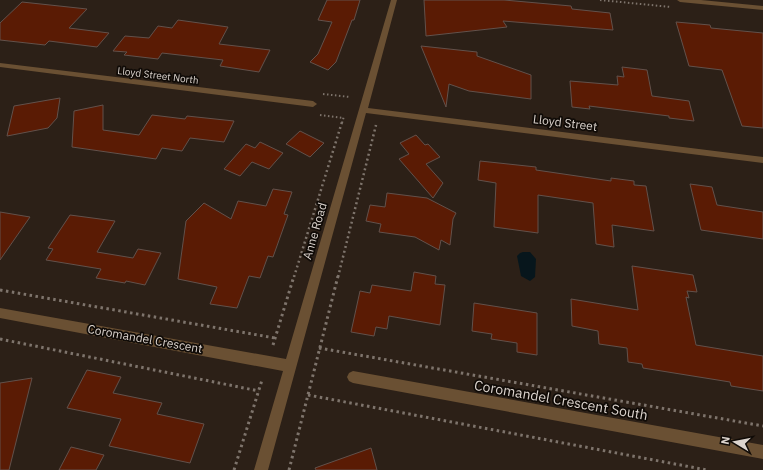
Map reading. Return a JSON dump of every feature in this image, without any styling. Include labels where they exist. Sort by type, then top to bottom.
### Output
[{"type":"street","name":"Anne Road","points":[[261,470],[394,0]]},
{"type":"street","points":[[680,0],[763,8]]},
{"type":"street","name":"Lloyd Street North","points":[[0,65],[313,104]]},
{"type":"street","name":"Lloyd Street","points":[[363,110],[763,160]]},
{"type":"street","name":"Coromandel Crescent","points":[[0,313],[290,366]]},
{"type":"street","name":"Coromandel Crescent South","points":[[353,377],[763,452]]},
{"type":"path","points":[[348,104],[352,90]]},
{"type":"path","points":[[273,345],[346,111]]},
{"type":"path","points":[[289,470],[377,121]]},
{"type":"path","points":[[0,290],[275,338]]},
{"type":"path","points":[[0,339],[259,391]]},
{"type":"path","points":[[320,348],[763,426]]},
{"type":"path","points":[[234,470],[262,380]]},
{"type":"path","points":[[308,395],[707,470]]},
{"type":"shaded area","points":[[523,252],[530,252],[536,259],[535,277],[530,281],[521,276],[517,256]]},
{"type":"building","points":[[327,0],[360,0],[354,20],[352,20],[336,62],[328,70],[310,62],[318,54],[332,22],[318,20]]},
{"type":"building","points":[[424,0],[504,0],[571,6],[572,9],[610,13],[613,30],[503,21],[507,27],[426,36]]},
{"type":"building","points":[[22,2],[87,9],[69,28],[109,33],[97,47],[49,41],[45,45],[0,40],[0,23]]},
{"type":"building","points":[[178,20],[228,27],[219,44],[270,50],[259,72],[220,66],[223,60],[162,53],[158,59],[124,55],[127,52],[113,51],[125,36],[149,38],[158,26],[172,28]]},
{"type":"building","points":[[676,22],[710,25],[711,28],[763,33],[763,128],[742,126],[722,70],[689,66]]},
{"type":"building","points":[[421,46],[477,52],[477,56],[531,75],[531,99],[469,91],[449,84],[446,107]]},
{"type":"building","points":[[622,67],[647,70],[652,96],[689,101],[694,121],[669,118],[669,116],[589,106],[590,109],[572,107],[570,81],[618,85],[617,76],[624,77]]},
{"type":"building","points":[[60,98],[57,118],[48,128],[7,136],[14,106]]},
{"type":"building","points":[[103,105],[103,130],[139,135],[152,115],[185,119],[187,116],[234,121],[224,142],[190,138],[182,151],[162,148],[156,159],[72,147],[74,111]]},
{"type":"building","points":[[300,131],[324,143],[310,157],[286,144]]},
{"type":"building","points":[[416,135],[425,145],[428,144],[440,157],[426,164],[443,183],[433,198],[399,159],[409,154],[400,143]]},
{"type":"building","points":[[260,142],[283,153],[269,169],[252,162],[240,176],[224,169],[246,144],[255,148]]},
{"type":"building","points":[[480,161],[536,167],[536,170],[611,181],[611,178],[634,181],[634,185],[646,186],[654,231],[612,225],[614,247],[596,244],[593,203],[538,195],[538,233],[494,227],[496,183],[478,180]]},
{"type":"building","points":[[690,184],[712,187],[717,205],[763,212],[763,239],[701,230]]},
{"type":"building","points":[[273,189],[292,192],[284,214],[288,215],[273,257],[268,256],[260,278],[249,276],[237,308],[210,304],[217,287],[178,279],[186,221],[204,203],[231,219],[238,201],[266,206]]},
{"type":"building","points":[[387,193],[427,198],[456,213],[453,219],[450,245],[441,240],[439,250],[415,237],[379,232],[381,224],[366,221],[370,205],[385,207]]},
{"type":"building","points":[[0,212],[30,217],[0,260]]},
{"type":"building","points":[[70,215],[115,221],[97,252],[133,258],[138,249],[161,253],[145,285],[126,281],[125,283],[96,278],[101,269],[46,260],[53,249],[48,248]]},
{"type":"building","points":[[632,266],[693,275],[697,292],[687,291],[689,298],[686,297],[696,345],[763,356],[763,391],[731,386],[730,382],[643,368],[642,364],[628,362],[627,348],[599,344],[598,331],[572,326],[571,299],[638,310]]},
{"type":"building","points":[[414,272],[436,276],[435,284],[445,285],[440,325],[389,316],[387,329],[376,327],[374,336],[351,332],[360,291],[370,293],[372,285],[411,291]]},
{"type":"building","points":[[474,303],[537,313],[537,355],[517,352],[517,343],[491,339],[492,334],[472,331]]},
{"type":"building","points":[[87,370],[121,377],[113,393],[162,403],[157,414],[204,424],[190,463],[109,446],[121,419],[67,408]]},
{"type":"building","points":[[32,378],[9,470],[0,470],[0,383]]},
{"type":"building","points":[[71,447],[104,455],[96,470],[59,470]]},
{"type":"building","points":[[371,448],[377,470],[316,470],[315,468]]}]
